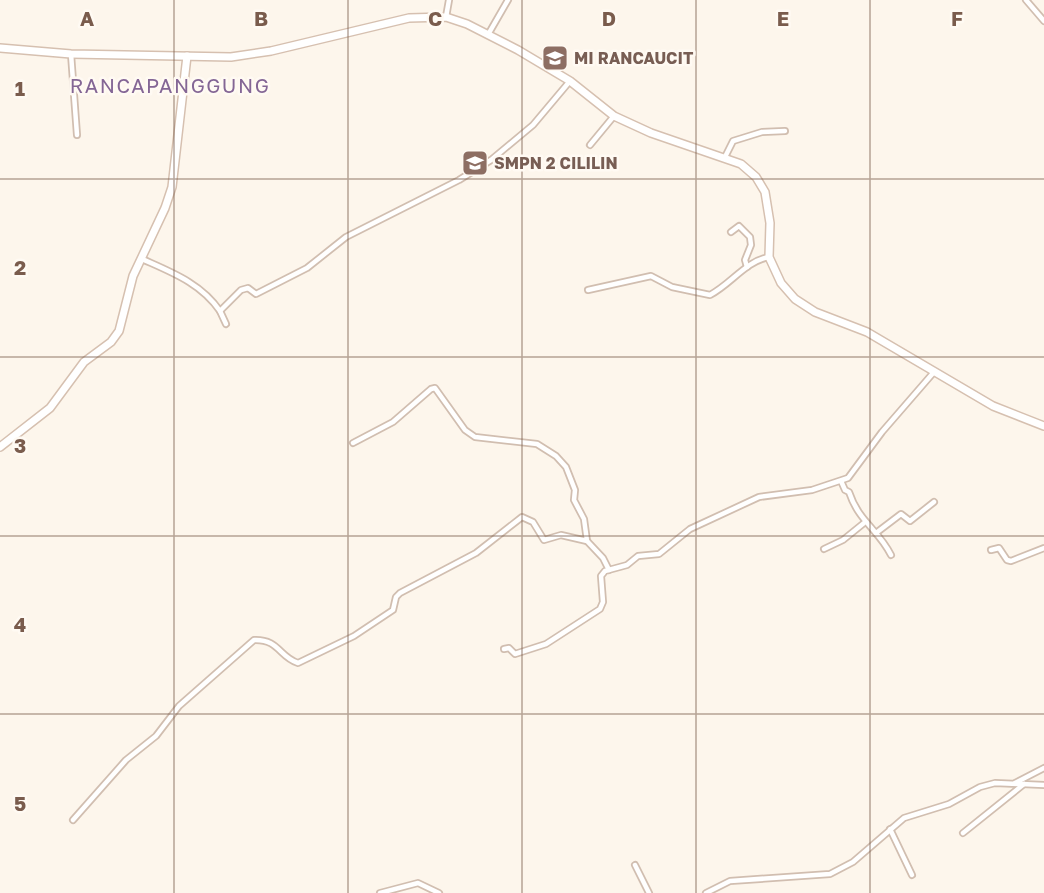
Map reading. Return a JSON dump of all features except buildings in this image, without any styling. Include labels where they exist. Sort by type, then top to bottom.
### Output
[{"type":"main road","points":[[0,48],[71,54],[245,55],[409,18],[446,17],[489,33],[570,81],[614,116],[677,143],[741,164],[761,183],[770,223],[769,257],[780,283],[803,305],[867,332],[993,406],[1044,426]]},
{"type":"main road","points":[[0,447],[51,408],[84,362],[111,342],[119,331],[129,286],[165,208],[172,187],[187,56]]},
{"type":"street","points":[[446,17],[449,0]]},
{"type":"street","points":[[489,33],[508,0]]},
{"type":"street","points":[[1026,0],[1044,21]]},
{"type":"street","points":[[71,54],[77,135]]},
{"type":"street","points":[[220,310],[242,289],[248,288],[256,294],[291,277],[307,268],[346,237],[479,168],[533,125],[570,81]]},
{"type":"street","points":[[590,145],[614,116]]},
{"type":"street","points":[[725,157],[733,141],[762,132],[785,131]]},
{"type":"street","points":[[731,232],[739,226],[750,237],[750,248],[745,260],[747,267]]},
{"type":"street","points":[[588,290],[651,276],[672,287],[710,295],[759,259],[769,257]]},
{"type":"street","points":[[142,259],[166,267],[191,282],[220,310],[226,324]]},
{"type":"street","points":[[504,649],[509,648],[515,654],[541,647],[600,609],[603,602],[601,574],[627,565],[638,556],[659,554],[690,529],[759,497],[812,490],[852,475],[882,432],[934,372]]},
{"type":"street","points":[[354,443],[393,422],[431,388],[435,388],[465,430],[475,437],[537,444],[556,456],[566,467],[575,490],[574,500],[584,519],[587,541]]},
{"type":"street","points":[[841,481],[864,523],[876,533],[891,555]]},
{"type":"street","points":[[876,533],[901,514],[910,521],[934,502]]},
{"type":"street","points":[[73,820],[126,760],[156,736],[179,706],[254,640],[274,643],[291,661],[298,663],[354,636],[393,609],[396,597],[400,593],[476,553],[522,517],[533,522],[544,540],[561,535],[587,541],[603,558],[609,570]]},
{"type":"street","points":[[824,549],[843,540],[864,523]]},
{"type":"street","points":[[991,550],[999,548],[1006,560],[1011,561],[1044,548]]},
{"type":"street","points":[[1015,783],[1044,768]]},
{"type":"street","points":[[706,893],[730,881],[830,874],[853,862],[904,818],[949,804],[980,788],[1003,782],[1044,785]]},
{"type":"street","points":[[963,833],[1024,784]]},
{"type":"street","points":[[890,829],[912,875]]},
{"type":"street","points":[[634,865],[649,893]]},
{"type":"street","points":[[380,893],[418,884],[439,893]]},
{"type":"place","name":"MI RANCAUCIT","points":[[555,58]]},
{"type":"place","name":"SMPN 2 CILILIN","points":[[475,163]]},
{"type":"district","name":"RANCAPANGGUNG","points":[[170,85]]}]
